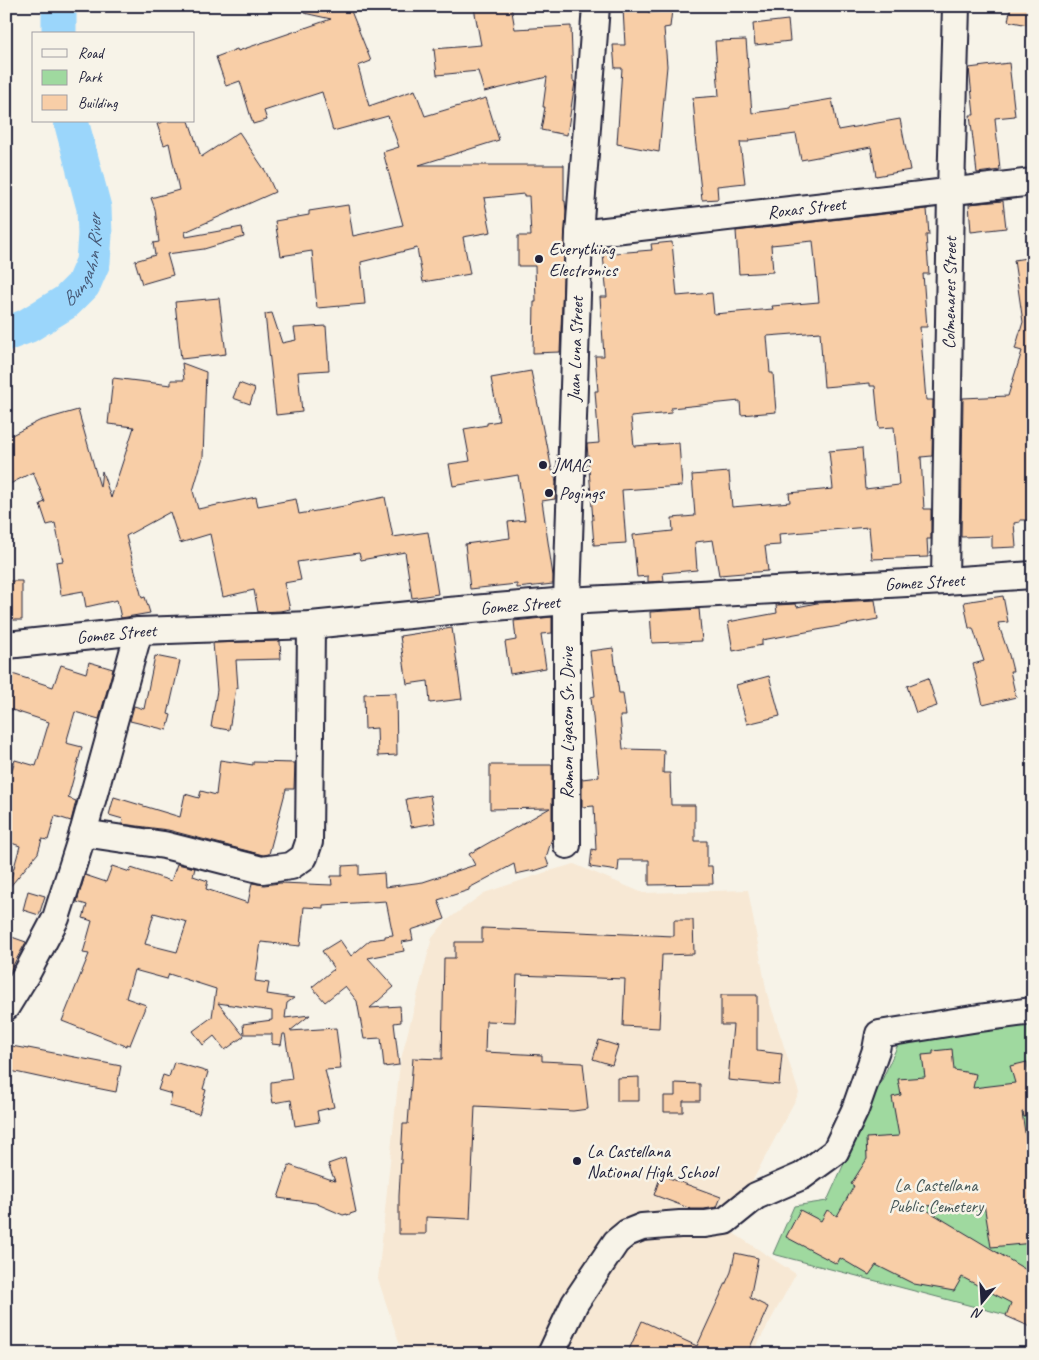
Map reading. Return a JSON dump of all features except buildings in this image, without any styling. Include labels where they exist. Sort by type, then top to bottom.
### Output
[{"type":"street","name":"Juan Luna Street","points":[[567,601],[579,234],[596,6]]},
{"type":"street","name":"Colmenares Street","points":[[945,582],[956,6]]},
{"type":"street","name":"Roxas Street","points":[[579,234],[1033,182]]},
{"type":"street","name":"Gomez Street","points":[[7,645],[139,631],[312,625],[567,601],[945,582],[1033,575]]},
{"type":"street","name":"Ramon Ligason Sr. Drive","points":[[567,601],[567,845]]},
{"type":"street","points":[[83,833],[164,845],[262,870],[291,866],[304,858],[309,842],[312,625]]},
{"type":"street","points":[[6,1007],[28,971],[56,918],[83,833],[139,631]]},
{"type":"street","points":[[551,1354],[575,1303],[616,1242],[627,1233],[642,1227],[705,1224],[725,1221],[756,1196],[802,1176],[835,1152],[855,1110],[876,1050],[879,1034],[1033,1011]]},
{"type":"shaded area","name":"La Castellana National High School","points":[[574,864],[643,893],[748,890],[767,994],[799,1093],[727,1229],[796,1274],[752,1354],[403,1354],[378,1279],[400,1063],[432,938],[446,921],[484,893]]},
{"type":"green space","name":"La Castellana Public Cemetery","points":[[1033,1021],[1033,1322],[773,1254],[794,1206],[827,1201],[901,1038]]},
{"type":"waterway","name":"Bungahin River","points":[[59,6],[59,32]]},
{"type":"waterway","name":"Bungahin River","points":[[6,334],[27,326],[66,302],[83,285],[93,262],[94,208],[71,122]]},
{"type":"place","name":"Everything Electronics","points":[[539,259]]},
{"type":"place","name":"JMAC","points":[[543,465]]},
{"type":"place","name":"Pogings","points":[[549,493]]},
{"type":"place","name":"La Castellana National High School","points":[[577,1161]]}]
